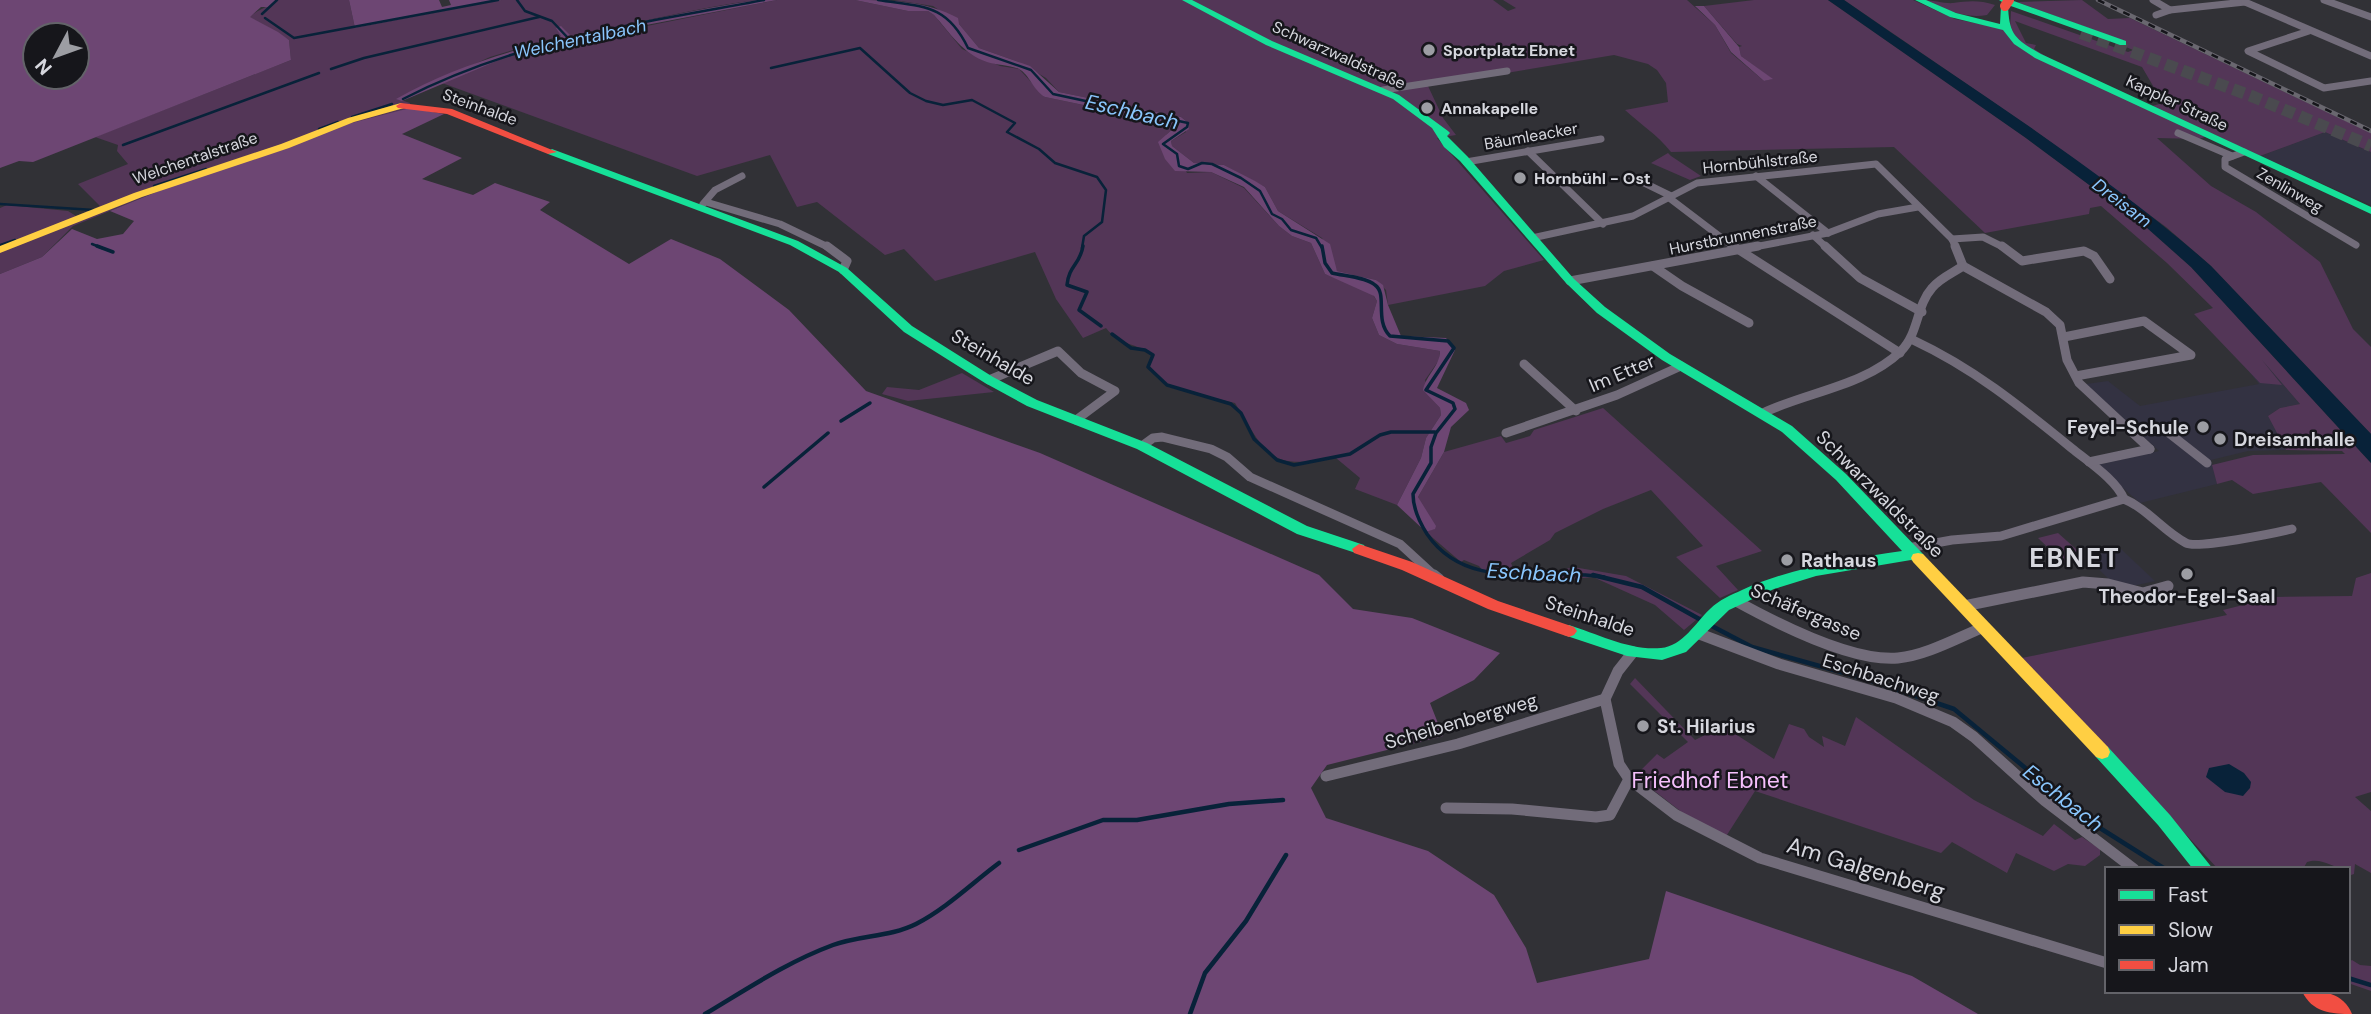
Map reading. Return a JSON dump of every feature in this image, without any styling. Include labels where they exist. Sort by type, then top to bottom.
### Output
[{"type":"main road","name":"Schwarzwaldstraße","points":[[1186,0],[1269,43],[1383,90],[1404,102],[1456,144],[1465,160],[1570,281],[1621,325],[1681,366],[1763,413],[1809,447],[1984,627],[2164,820],[2202,867]]},
{"type":"main road","points":[[1919,0],[1958,17],[1979,19],[2004,13]]},
{"type":"main road","points":[[1989,0],[2081,33]]},
{"type":"main road","points":[[1958,17],[2004,13],[2123,43]]},
{"type":"main road","name":"Kappler Straße","points":[[2004,13],[2025,47],[2059,67],[2238,155],[2371,211]]},
{"type":"main road","name":"Steinhalde","points":[[404,105],[449,111],[702,205],[785,239],[843,270],[908,329],[989,380],[1032,403],[1142,446],[1302,530],[1407,566],[1493,605],[1633,652],[1662,654],[1677,650],[1713,617],[1736,601],[1774,583],[1805,573],[1910,551]]},
{"type":"main road","name":"Welchentalstraße","points":[[0,250],[142,194],[285,146],[351,120],[404,105]]},
{"type":"main road","points":[[2315,993],[2342,1014]]},
{"type":"street","points":[[2153,0],[2170,10]]},
{"type":"street","points":[[2324,0],[2371,17]]},
{"type":"street","points":[[2156,15],[2170,10],[2245,1],[2371,56]]},
{"type":"street","points":[[2309,31],[2248,51],[2324,88],[2371,81]]},
{"type":"street","points":[[1383,90],[1507,71]]},
{"type":"street","points":[[2178,133],[2238,155]]},
{"type":"street","name":"Bäumleacker","points":[[1465,160],[1601,139]]},
{"type":"street","points":[[1528,151],[1603,224]]},
{"type":"street","name":"Zenlinweg","points":[[2238,155],[2225,159],[2223,164],[2232,172],[2356,245]]},
{"type":"street","name":"Hornbühlstraße","points":[[1532,238],[1633,216],[1696,183],[1876,164],[1918,207]]},
{"type":"street","points":[[702,205],[715,190],[742,176]]},
{"type":"street","points":[[1628,176],[1670,196],[1701,225],[1900,353]]},
{"type":"street","points":[[1756,176],[1828,233]]},
{"type":"street","points":[[1918,207],[1952,239],[1963,266],[2046,312],[2060,325],[2067,360],[2085,390],[2150,449],[2089,461]]},
{"type":"street","name":"Hurstbrunnenstraße","points":[[1570,281],[1828,233],[1878,214],[1918,207]]},
{"type":"street","points":[[1813,235],[1860,278],[1922,312]]},
{"type":"street","points":[[1952,239],[1981,235],[1994,240],[2021,261],[2084,251],[2094,256],[2110,279]]},
{"type":"street","points":[[1763,413],[1817,390],[1865,374],[1900,353],[1913,340],[1931,288],[1963,266]]},
{"type":"street","points":[[1653,267],[1749,323]]},
{"type":"street","points":[[2064,337],[2144,321],[2191,355],[2076,376]]},
{"type":"street","points":[[1913,340],[1934,348],[1984,378],[2089,461],[2121,492],[2124,499]]},
{"type":"street","points":[[989,380],[1058,351],[1081,373],[1115,391],[1076,420]]},
{"type":"street","name":"Im Etter","points":[[1524,364],[1576,411]]},
{"type":"street","name":"Im Etter","points":[[1506,433],[1576,411],[1644,385],[1681,366]]},
{"type":"street","points":[[2165,430],[2207,463]]},
{"type":"street","name":"Steinhalde","points":[[1142,446],[1153,438],[1162,437],[1211,449],[1227,457],[1250,477],[1399,544],[1445,584]]},
{"type":"street","points":[[1910,551],[1952,540],[2001,536],[2124,499],[2138,505],[2183,542],[2192,546],[2242,537],[2253,539],[2291,529]]},
{"type":"street","points":[[1964,606],[2083,582],[2108,584],[2143,593],[2168,586]]},
{"type":"street","name":"Schäfergasse","points":[[1736,601],[1847,649],[1884,658],[1911,654],[1984,627]]},
{"type":"street","name":"Eschbachweg","points":[[1699,631],[1779,664],[1896,698],[1953,722],[1974,737],[2045,801],[2131,867]]},
{"type":"street","points":[[1446,808],[1513,809],[1595,817],[1610,815],[1629,779],[1619,764],[1605,699],[1618,671],[1633,652]]},
{"type":"street","name":"Scheibenbergweg","points":[[1326,776],[1458,744],[1605,699]]},
{"type":"street","name":"Am Galgenberg","points":[[1629,779],[1676,815],[1760,858],[2105,962]]},
{"type":"shaded area","points":[[0,0],[277,0],[268,7],[261,7],[250,17],[289,40],[291,60],[33,162],[19,161],[0,168]]},
{"type":"shaded area","points":[[349,0],[439,0],[442,7],[451,5],[449,0],[502,0],[355,28]]},
{"type":"shaded area","points":[[757,0],[777,0],[599,34],[506,57],[402,101],[396,99],[474,64],[556,39],[561,36],[556,28],[561,26],[571,36]]},
{"type":"shaded area","points":[[855,0],[908,3],[946,12],[958,18],[959,24],[979,48],[1030,66],[1059,92],[1181,117],[1189,129],[1171,141],[1172,146],[1194,163],[1224,165],[1265,187],[1278,211],[1330,244],[1337,271],[1376,280],[1383,285],[1401,336],[1446,338],[1455,350],[1437,388],[1466,403],[1469,410],[1451,427],[1444,452],[1418,497],[1436,526],[1435,529],[1426,532],[1397,505],[1421,458],[1426,438],[1441,415],[1440,408],[1423,390],[1438,361],[1440,351],[1397,344],[1379,335],[1372,318],[1377,301],[1374,296],[1325,274],[1311,243],[1292,236],[1279,226],[1244,187],[1211,172],[1175,171],[1165,159],[1158,142],[1175,127],[1170,123],[1045,97],[1019,69],[987,62],[971,54],[928,11],[908,11]]},
{"type":"shaded area","points":[[2095,0],[2101,0],[2371,130],[2371,133]]},
{"type":"shaded area","points":[[1695,6],[1704,6],[1739,47],[1741,56],[1773,79],[1764,81],[1731,52],[1715,25]]},
{"type":"shaded area","points":[[410,108],[444,114],[402,134],[462,158],[422,179],[473,195],[495,183],[550,202],[540,210],[629,264],[671,239],[720,259],[789,310],[866,391],[1040,453],[1319,575],[1353,609],[1412,618],[1500,653],[1474,680],[1430,703],[1443,736],[1327,765],[1311,788],[1326,818],[1428,851],[1494,895],[1526,948],[1537,983],[1649,959],[1666,891],[1912,976],[1978,1014],[0,1014],[0,274],[42,257],[72,229],[97,239],[123,234],[134,221],[110,211],[176,184],[340,126]]},
{"type":"shaded area","points":[[2325,132],[2371,152],[2371,205],[2260,156]]},
{"type":"shaded area","name":"Feyel-Schule","points":[[2239,359],[2262,360],[2300,404],[2280,408],[2268,416],[2286,450],[2248,451],[2211,460],[2217,484],[2140,503],[2097,465],[2159,451],[2086,384],[2108,381],[2140,406],[2259,384]]},
{"type":"shaded area","points":[[2121,549],[2155,581],[2128,587],[2112,582],[2091,562],[2091,556]]},
{"type":"green space","points":[[277,0],[349,0],[355,28],[502,0],[757,0],[571,36],[567,34],[490,57],[398,99],[410,103],[410,108],[176,184],[73,226],[42,257],[0,274],[0,208],[7,205],[68,211],[76,216],[100,206],[78,184],[128,164],[117,151],[118,145],[95,137],[291,60],[289,40],[249,17]]},
{"type":"green space","points":[[777,0],[855,0],[908,11],[928,11],[962,49],[1000,66],[1019,69],[1045,97],[1176,126],[1166,135],[1187,173],[1211,172],[1244,188],[1279,226],[1292,236],[1311,243],[1325,274],[1371,292],[1377,301],[1372,318],[1379,335],[1397,344],[1440,351],[1439,360],[1425,380],[1430,397],[1440,408],[1441,415],[1426,438],[1421,458],[1397,505],[1355,489],[1360,478],[1336,458],[1296,462],[1273,455],[1264,447],[1235,403],[1168,387],[1148,364],[1153,354],[1122,341],[1106,328],[1083,338],[1056,299],[1035,252],[935,281],[904,249],[885,255],[817,202],[797,207],[770,155],[697,176],[442,83],[492,61],[552,45]]},
{"type":"green space","points":[[894,0],[1493,0],[1508,11],[1516,8],[1503,0],[1687,0],[1715,25],[1731,53],[1764,81],[1772,79],[1741,56],[1739,47],[1742,46],[1737,44],[1704,6],[1754,0],[1828,0],[2026,138],[2146,227],[2191,267],[2371,463],[2371,533],[2321,482],[2253,494],[2232,480],[2217,484],[2212,465],[2253,455],[2345,454],[2342,451],[2286,450],[2268,416],[2280,408],[2300,404],[2262,360],[2282,385],[2260,383],[2194,314],[2213,308],[2167,263],[2101,206],[2090,208],[2089,214],[1985,233],[1894,147],[1671,152],[1625,110],[1668,102],[1666,83],[1657,70],[1648,64],[1614,55],[1428,86],[1443,118],[1456,135],[1437,138],[1544,260],[1504,271],[1485,286],[1388,305],[1386,290],[1376,280],[1337,271],[1322,238],[1278,211],[1265,187],[1224,165],[1194,163],[1172,146],[1171,141],[1186,132],[1186,121],[1181,117],[1059,92],[1046,78],[1019,62],[979,48],[959,24],[933,6]]},
{"type":"green space","points":[[1844,0],[1913,0],[1955,19],[2010,30],[2011,11],[2128,52],[2133,50],[2119,44],[2124,41],[2017,2],[2082,0],[2108,19],[2130,18],[2371,133],[2371,152],[2325,132],[2260,156],[2213,134],[2199,139],[2157,138],[2211,186],[2256,212],[2320,262],[2353,329],[2371,347],[2371,434],[2211,266],[2166,227],[2034,130]],"holes":[[[2015,21],[2142,67],[2163,103],[2152,106],[2060,65],[2034,49],[2036,45],[2026,43]]]},
{"type":"green space","points":[[1923,0],[1950,3],[1969,1],[1995,5],[1987,15],[1970,16]]},
{"type":"green space","points":[[1668,153],[1701,176],[1690,180],[1651,163]]},
{"type":"green space","points":[[962,373],[994,392],[908,401],[882,394],[887,387],[919,390]]},
{"type":"green space","points":[[1603,408],[1762,551],[1716,566],[1738,590],[1720,598],[1676,557],[1703,546],[1651,490],[1603,509],[1555,533],[1550,540],[1511,563],[1514,570],[1548,574],[1573,567],[1626,576],[1702,615],[1684,630],[1655,605],[1593,577],[1552,581],[1483,571],[1479,566],[1464,560],[1461,562],[1426,532],[1434,529],[1418,497],[1444,452],[1501,436],[1506,443],[1530,436],[1534,430]]},
{"type":"green space","points":[[2058,533],[2085,557],[2064,563],[2038,538]]},
{"type":"green space","points":[[2371,573],[2371,792],[2355,797],[2371,811],[2371,873],[2355,864],[2354,874],[2351,875],[2350,867],[2337,867],[2318,861],[2307,862],[2304,867],[2216,867],[2022,658],[2227,615],[2223,610],[2275,597],[2352,596],[2356,578]]},
{"type":"green space","name":"Friedhof Ebnet","points":[[1635,678],[1695,740],[1723,726],[1774,759],[1789,724],[1804,729],[1809,737],[1824,747],[1822,736],[1845,746],[1856,717],[1974,800],[2043,836],[2054,824],[2075,840],[2082,837],[2100,849],[2100,855],[2085,866],[2068,864],[2054,871],[2016,853],[2007,873],[1952,842],[1941,853],[1755,791],[1725,838],[1688,817],[1635,776],[1657,754],[1664,759],[1688,742],[1630,684]]},
{"type":"green space","points":[[2350,961],[2371,966],[2371,991],[2350,984]]},
{"type":"water","name":"Dreisam","points":[[1828,0],[1844,0],[2032,128],[2168,229],[2211,266],[2371,434],[2371,463],[2191,267],[2146,227],[2026,138]]},
{"type":"water","points":[[2229,764],[2244,773],[2251,782],[2250,788],[2243,796],[2225,792],[2206,777],[2209,768]]},
{"type":"waterway","points":[[262,14],[277,0]]},
{"type":"waterway","points":[[265,18],[294,38],[498,0]]},
{"type":"waterway","points":[[517,0],[525,11],[552,21],[568,38]]},
{"type":"waterway","name":"Welchentalbach","points":[[403,99],[447,79],[535,48],[625,26],[764,0]]},
{"type":"waterway","name":"Eschbach","points":[[878,0],[920,6],[941,15],[951,22],[968,48],[1031,70],[1053,94],[1188,123],[1187,127],[1163,144],[1177,154],[1179,166],[1188,169],[1202,163],[1212,164],[1241,178],[1260,191],[1272,214],[1282,219],[1291,230],[1316,238],[1322,248]]},
{"type":"waterway","points":[[331,69],[364,58],[539,17]]},
{"type":"waterway","points":[[771,68],[860,48],[910,93],[926,101],[943,105],[972,100],[1015,123],[1007,132],[1039,149],[1055,163],[1097,177],[1106,190],[1102,222],[1084,236],[1082,248]]},
{"type":"waterway","points":[[123,145],[319,73]]},
{"type":"waterway","name":"Welchentalbach","points":[[352,117],[392,104]]},
{"type":"waterway","name":"Welchentalbach","points":[[319,129],[338,122]]},
{"type":"waterway","name":"Welchentalbach","points":[[154,186],[206,169]]},
{"type":"waterway","points":[[0,204],[94,210]]},
{"type":"waterway","name":"Welchentalbach","points":[[0,245],[15,240]]},
{"type":"waterway","points":[[92,244],[97,246]]},
{"type":"waterway","points":[[97,246],[113,252]]},
{"type":"waterway","points":[[97,246],[102,248]]},
{"type":"waterway","points":[[1083,246],[1067,285],[1087,292],[1079,310],[1101,326]]},
{"type":"waterway","name":"Eschbach","points":[[1322,246],[1325,263],[1332,273],[1366,280],[1379,289],[1383,323],[1390,336],[1448,341],[1454,348],[1426,390],[1453,403],[1455,409],[1436,433],[1431,447],[1431,463],[1413,494],[1417,515],[1427,534],[1444,553],[1464,565],[1485,571],[1600,577]]},
{"type":"waterway","points":[[1112,334],[1131,348],[1145,350],[1153,355],[1148,367],[1167,385],[1231,404],[1241,413],[1254,439],[1277,460],[1294,465],[1350,454],[1380,435],[1391,432],[1435,432]]},
{"type":"waterway","points":[[841,421],[870,403]]},
{"type":"waterway","points":[[764,487],[828,433]]},
{"type":"waterway","name":"Eschbach","points":[[1593,575],[1600,577]]},
{"type":"waterway","name":"Eschbach","points":[[1600,577],[1604,577]]},
{"type":"waterway","name":"Eschbach","points":[[1600,577],[1642,587],[1701,620]]},
{"type":"waterway","name":"Eschbach","points":[[1708,624],[1752,647],[1866,679],[1954,709],[2092,823],[2162,867]]},
{"type":"waterway","points":[[1019,850],[1103,820],[1137,820],[1229,804],[1283,800]]},
{"type":"waterway","points":[[1190,1014],[1205,973],[1246,921],[1286,855]]},
{"type":"waterway","points":[[705,1014],[768,976],[816,952],[843,942],[916,924],[949,903],[999,863]]},
{"type":"waterway","name":"Eschbach","points":[[2350,979],[2371,985]]},
{"type":"tunnel","points":[[2081,33],[2254,97],[2371,146]]},
{"type":"railway","points":[[2098,0],[2371,131]]},
{"type":"traffic: fast","points":[[1186,0],[1269,43],[1396,97],[1445,133]]},
{"type":"traffic: fast","points":[[1919,0],[1953,15],[2004,28]]},
{"type":"traffic: fast","points":[[2003,0],[2123,43]]},
{"type":"traffic: fast","points":[[2005,6],[2003,15],[2007,30],[2017,42],[2038,56],[2371,211]]},
{"type":"traffic: fast","points":[[1437,128],[1448,145],[1464,159],[1570,281],[1601,310],[1666,357],[1787,429],[1841,477],[1918,558]]},
{"type":"traffic: fast","points":[[552,152],[794,243],[843,270],[908,329],[989,380],[1032,403],[1142,446],[1302,530],[1359,549]]},
{"type":"traffic: fast","points":[[1569,631],[1638,653],[1672,652],[1688,642],[1716,612],[1746,594],[1816,571],[1913,554]]},
{"type":"traffic: fast","points":[[2102,752],[2202,867]]},
{"type":"traffic: slow","points":[[0,250],[138,195],[285,146],[351,120],[401,106]]},
{"type":"traffic: slow","points":[[1918,558],[2102,752]]},
{"type":"traffic: jam","points":[[2005,6],[2009,0]]},
{"type":"traffic: jam","points":[[401,106],[449,111],[552,152]]},
{"type":"traffic: jam","points":[[1359,549],[1407,566],[1493,605],[1569,631]]},
{"type":"traffic: jam","points":[[2315,993],[2342,1014]]},
{"type":"place","name":"Sportplatz Ebnet","points":[[1429,50]]},
{"type":"place","name":"Annakapelle","points":[[1427,108]]},
{"type":"place","name":"Hornbühl - Ost","points":[[1520,178]]},
{"type":"place","name":"Feyel-Schule","points":[[2203,427]]},
{"type":"place","name":"Dreisamhalle","points":[[2220,439]]},
{"type":"place","name":"Rathaus","points":[[1787,560]]},
{"type":"place","name":"Theodor-Egel-Saal","points":[[2187,574]]},
{"type":"place","name":"St. Hilarius","points":[[1643,726]]},
{"type":"district","name":"EBNET","points":[[2075,558]]}]
